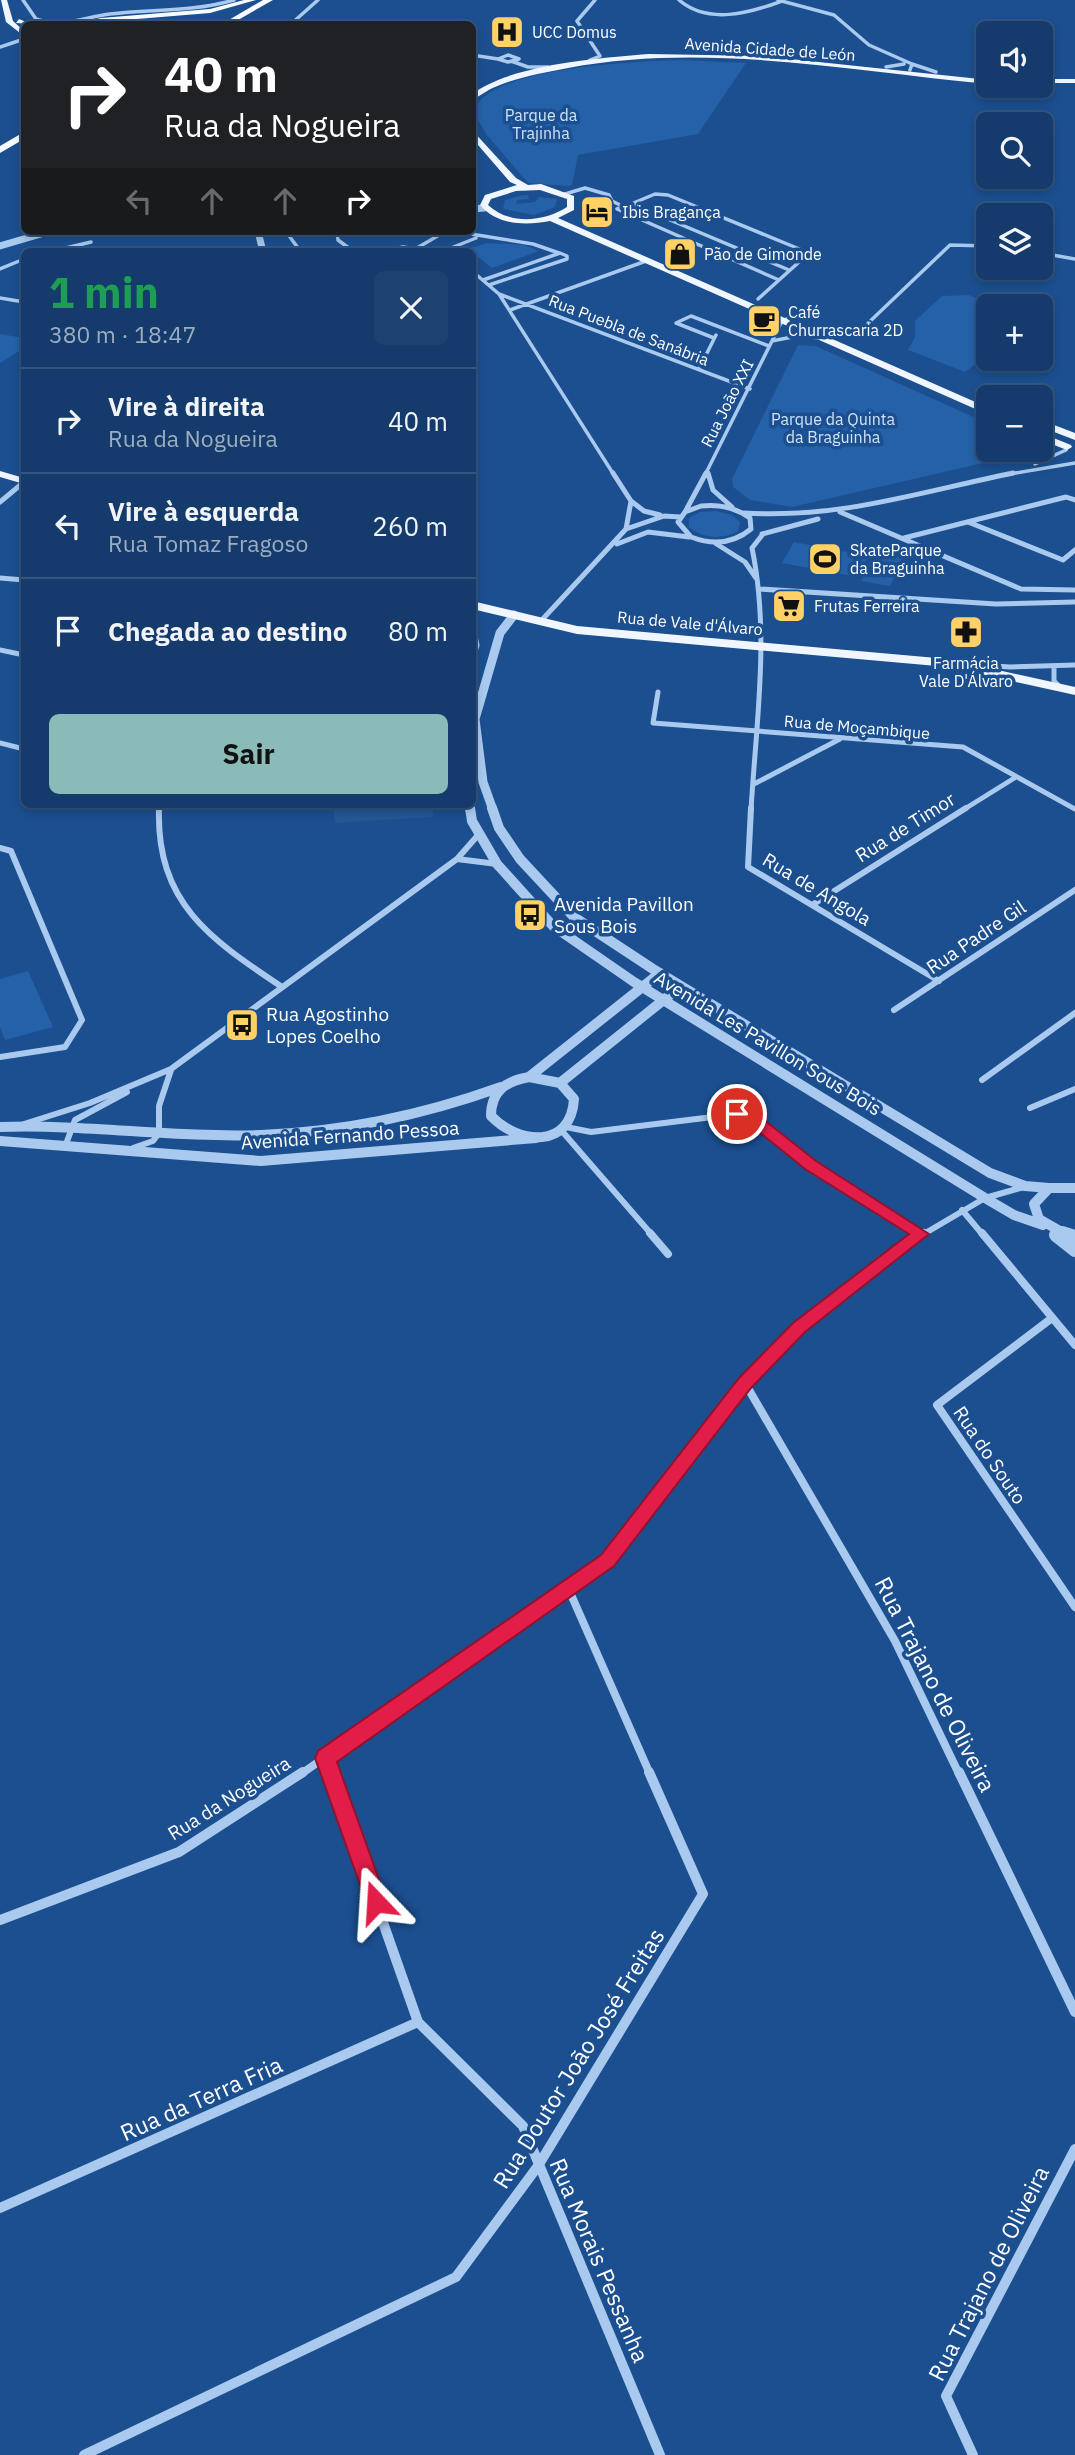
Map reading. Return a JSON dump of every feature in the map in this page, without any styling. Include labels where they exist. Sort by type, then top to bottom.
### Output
[{"type":"highway","points":[[94,21],[197,13],[252,0]]},
{"type":"highway","points":[[220,21],[258,0]]},
{"type":"highway","points":[[231,21],[269,0]]},
{"type":"highway","points":[[121,21],[152,21]]},
{"type":"highway","points":[[0,150],[21,137]]},
{"type":"highway","points":[[0,156],[21,146]]},
{"type":"main road","points":[[4,0],[10,22],[21,28]]},
{"type":"main road","points":[[9,0],[21,24]]},
{"type":"main road","name":"Avenida Cidade de León","points":[[476,92],[516,66],[547,65],[600,56],[702,52],[886,67],[907,64],[976,78]]},
{"type":"main road","name":"Avenida Cidade de León","points":[[476,92],[525,75],[566,66],[674,56],[807,64],[976,80]]},
{"type":"main road","points":[[1053,83],[1075,83]]},
{"type":"main road","points":[[476,137],[513,180],[526,187]]},
{"type":"main road","points":[[476,148],[505,181],[504,190]]},
{"type":"main road","points":[[526,187],[565,194],[573,203],[566,212],[550,218],[511,219],[485,205],[504,190],[526,187]]},
{"type":"main road","points":[[566,212],[574,219],[976,394]]},
{"type":"main road","points":[[550,218],[976,406]]},
{"type":"main road","points":[[782,321],[798,321],[827,333],[842,335]]},
{"type":"main road","points":[[1053,431],[1071,444],[1075,461]]},
{"type":"main road","points":[[1053,439],[1071,444]]},
{"type":"main road","points":[[0,474],[21,481]]},
{"type":"main road","name":"Rua de Vale d'Álvaro","points":[[476,606],[577,631],[948,663]]},
{"type":"main road","points":[[948,663],[1075,691]]},
{"type":"street","points":[[23,0],[36,19],[43,21]]},
{"type":"street","points":[[69,21],[111,13],[190,10],[234,0]]},
{"type":"street","points":[[294,21],[318,0]]},
{"type":"street","points":[[500,57],[516,66],[566,66],[597,59],[600,56],[577,21],[595,0]]},
{"type":"street","points":[[679,0],[695,10],[729,14],[752,12],[780,0],[834,15],[869,45],[907,64],[954,79]]},
{"type":"street","points":[[0,47],[21,32]]},
{"type":"street","points":[[476,55],[516,56],[516,66]]},
{"type":"street","points":[[807,64],[907,64]]},
{"type":"street","points":[[476,92],[529,66]]},
{"type":"street","points":[[565,194],[584,188],[609,195],[612,201],[624,207]]},
{"type":"street","points":[[758,299],[809,253],[668,195],[655,194],[617,209],[779,280]]},
{"type":"street","points":[[476,203],[485,205]]},
{"type":"street","points":[[631,204],[789,270]]},
{"type":"street","points":[[476,208],[485,205]]},
{"type":"street","points":[[0,239],[21,233]]},
{"type":"street","points":[[0,246],[37,235]]},
{"type":"street","points":[[337,235],[338,240],[349,248]]},
{"type":"street","points":[[398,248],[418,248],[439,235]]},
{"type":"street","points":[[466,235],[527,241],[568,256],[567,259],[489,285]]},
{"type":"street","points":[[451,248],[477,238]]},
{"type":"street","points":[[66,248],[91,242]]},
{"type":"street","points":[[842,335],[863,328],[950,245],[976,246]]},
{"type":"street","points":[[483,280],[560,253]]},
{"type":"street","points":[[1053,255],[1075,259]]},
{"type":"street","points":[[0,269],[21,260]]},
{"type":"street","points":[[510,310],[646,261]]},
{"type":"street","points":[[476,274],[499,295],[510,310],[631,501],[644,510],[680,517],[680,528],[693,538]]},
{"type":"street","name":"Rua Puebla de Sanábria","points":[[499,295],[750,389]]},
{"type":"street","points":[[0,298],[21,302]]},
{"type":"street","points":[[714,338],[676,323],[691,316],[770,344],[797,336],[823,338]]},
{"type":"street","points":[[782,321],[795,316]]},
{"type":"street","name":"Rua João XXI","points":[[680,517],[750,389],[782,321]]},
{"type":"street","points":[[699,369],[720,328]]},
{"type":"street","points":[[1028,467],[1071,444]]},
{"type":"street","points":[[712,542],[763,534],[839,512],[1028,467],[1075,461]]},
{"type":"street","name":"Rua João XXI","points":[[707,471],[713,489],[732,508]]},
{"type":"street","points":[[0,502],[21,484]]},
{"type":"street","points":[[903,538],[1066,497],[1075,500]]},
{"type":"street","points":[[540,622],[613,546],[626,528],[632,510],[631,501]]},
{"type":"street","points":[[685,512],[712,505],[744,513],[793,517],[839,512],[1021,589],[1075,590]]},
{"type":"street","points":[[632,510],[640,522],[661,532]]},
{"type":"street","points":[[740,538],[751,529],[752,523],[744,513]]},
{"type":"street","points":[[626,528],[664,516]]},
{"type":"street","points":[[968,522],[1063,560],[1075,550]]},
{"type":"street","points":[[613,546],[638,533],[661,532],[712,542],[745,562],[760,585],[822,588],[929,602],[1048,605],[1075,602]]},
{"type":"street","name":"Rua de Angola","points":[[763,534],[754,542],[752,548],[760,585],[761,648],[748,867],[939,981]]},
{"type":"street","points":[[0,578],[21,580]]},
{"type":"street","points":[[476,716],[500,633],[514,615]]},
{"type":"street","points":[[0,650],[21,654]]},
{"type":"street","name":"Rua de Vale d'Álvaro","points":[[948,663],[1075,665]]},
{"type":"street","points":[[1054,666],[1054,681],[1060,688]]},
{"type":"street","name":"Rua de Moçambique","points":[[658,692],[653,723],[963,747],[1075,809]]},
{"type":"street","points":[[476,728],[482,782],[499,828],[520,859],[574,918],[660,974],[977,1166],[1025,1186],[1071,1186]]},
{"type":"street","points":[[754,784],[842,737]]},
{"type":"street","points":[[0,743],[21,748]]},
{"type":"street","name":"Rua de Timor","points":[[812,905],[1016,776]]},
{"type":"street","points":[[159,808],[156,828],[164,870],[186,912],[225,949],[282,987]]},
{"type":"street","points":[[470,808],[472,821],[496,864]]},
{"type":"street","points":[[14,1126],[90,1103],[171,1069],[457,859],[479,834]]},
{"type":"street","points":[[0,848],[11,851],[82,1020],[65,1047],[0,1058]]},
{"type":"street","points":[[457,859],[496,864]]},
{"type":"street","name":"Avenida Les Pavillon Sous Bois","points":[[496,864],[553,926],[643,987],[985,1198],[1014,1215],[1048,1228]]},
{"type":"street","name":"Rua Padre Gil","points":[[894,1010],[1075,890]]},
{"type":"street","points":[[0,1127],[267,1135],[395,1121],[452,1105],[529,1077],[660,974]]},
{"type":"street","points":[[560,1083],[681,986]]},
{"type":"street","points":[[982,1080],[1073,1016]]},
{"type":"street","points":[[110,1149],[141,1147],[153,1142],[159,1133],[159,1106],[171,1069]]},
{"type":"street","points":[[529,1077],[560,1083],[574,1100],[573,1119],[564,1129]]},
{"type":"street","points":[[66,1144],[75,1120],[136,1085]]},
{"type":"street","points":[[501,1087],[493,1095],[491,1116],[508,1133],[536,1138],[564,1129],[591,1132],[737,1114],[753,1119],[811,1165],[921,1234]]},
{"type":"street","points":[[1030,1108],[1075,1089]]},
{"type":"street","points":[[564,1129],[668,1254]]},
{"type":"street","name":"Avenida Fernando Pessoa","points":[[0,1141],[66,1144],[223,1161],[261,1161],[536,1138]]},
{"type":"street","name":"Rua da Nogueira","points":[[0,1920],[179,1852],[325,1758],[569,1590],[608,1560],[745,1383],[799,1328],[921,1234],[985,1198],[1025,1186]]},
{"type":"street","points":[[1049,1188],[1041,1193],[1034,1208],[1048,1228],[1075,1250]]},
{"type":"street","points":[[962,1210],[1075,1345]]},
{"type":"street","points":[[1048,1228],[1075,1237]]},
{"type":"street","name":"Rua do Souto","points":[[1052,1318],[937,1405],[1075,1607]]},
{"type":"street","name":"Rua Trajano de Oliveira","points":[[745,1383],[895,1641],[1075,2012]]},
{"type":"street","name":"Rua Doutor João José Freitas","points":[[84,2455],[456,2277],[538,2166],[703,1894],[569,1590]]},
{"type":"street","name":"Rua Morais Pessanha","points":[[325,1758],[418,2022],[523,2126],[660,2455]]},
{"type":"street","name":"Rua da Terra Fria","points":[[0,2208],[418,2022]]},
{"type":"street","name":"Rua Trajano de Oliveira","points":[[973,2455],[946,2396],[1075,2149]]},
{"type":"green space","name":"Parque da Trajinha","points":[[681,60],[746,63],[698,134],[578,155],[572,185],[568,186],[528,183],[486,134],[476,116],[476,110],[483,98],[504,85],[566,70]]},
{"type":"green space","points":[[528,195],[529,199],[517,200],[516,204],[535,202],[539,197],[557,199],[555,207],[534,215],[503,209],[505,200]]},
{"type":"green space","points":[[488,243],[524,245],[539,251],[492,268],[476,255],[476,248],[470,248]]},
{"type":"green space","points":[[969,295],[976,298],[976,364],[965,372],[908,350],[915,337],[915,321],[942,296]]},
{"type":"green space","points":[[0,334],[21,338],[21,350],[0,363]]},
{"type":"green space","name":"Parque da Quinta da Braguinha","points":[[798,345],[816,346],[976,418],[976,462],[988,462],[792,507],[750,500],[733,487],[732,479]]},
{"type":"green space","points":[[716,511],[732,515],[740,522],[738,531],[713,537],[700,534],[689,527],[689,518],[700,512]]},
{"type":"green space","name":"SkateParque da Braguinha","points":[[794,542],[868,556],[857,577],[782,563]]},
{"type":"green space","points":[[875,552],[903,558],[890,586],[861,581]]},
{"type":"green space","points":[[28,971],[53,1027],[5,1040],[0,1027],[0,979]]},
{"type":"place","name":"UCC Domus","points":[[507,32]]},
{"type":"place","name":"Ibis Bragança","points":[[597,212]]},
{"type":"place","name":"Pão de Gimonde","points":[[680,254]]},
{"type":"place","name":"Café Churrascaria 2D","points":[[764,321]]},
{"type":"place","name":"SkateParque da Braguinha","points":[[825,559]]},
{"type":"place","name":"Frutas Ferreira","points":[[789,606]]},
{"type":"place","name":"Farmácia Vale D'Álvaro","points":[[966,632]]},
{"type":"place","name":"Avenida Pavillon Sous Bois","points":[[530,915]]},
{"type":"place","name":"Rua Agostinho Lopes Coelho","points":[[242,1025]]},
{"type":"route","points":[[376,1902],[325,1758],[569,1590],[608,1560],[745,1383],[799,1328],[921,1234],[811,1165],[753,1119],[737,1114]]}]
